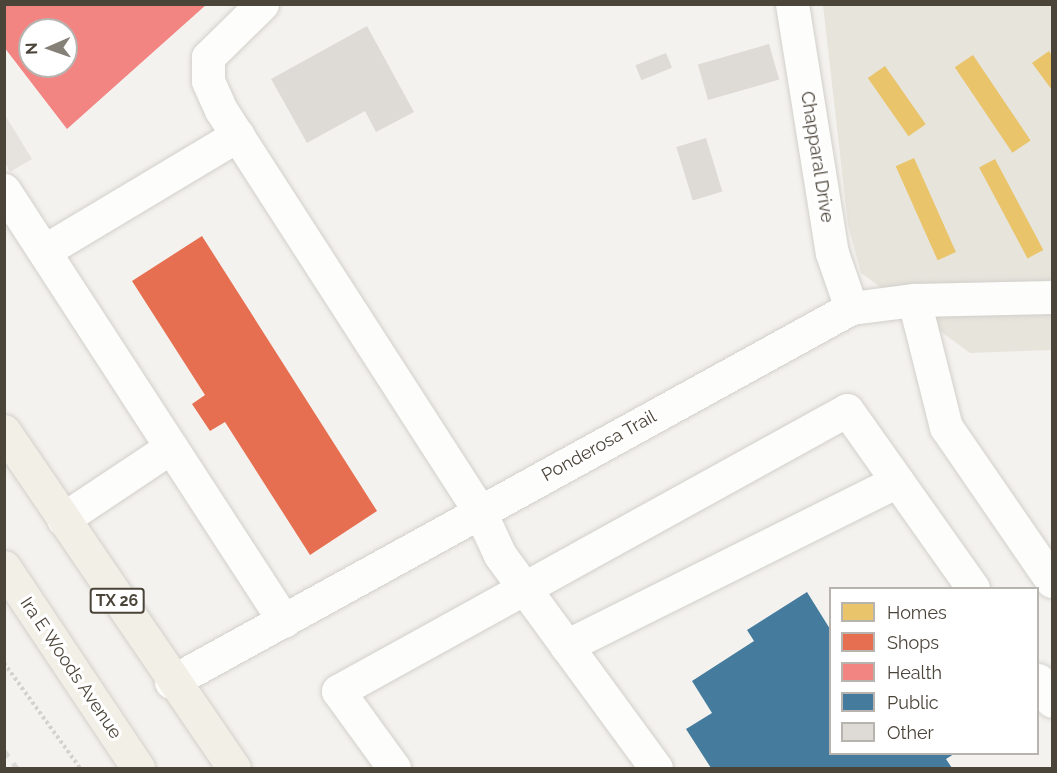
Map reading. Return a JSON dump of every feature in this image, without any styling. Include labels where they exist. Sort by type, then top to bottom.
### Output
[{"type":"main road","name":"TX 26","points":[[4,431],[171,682],[234,768]]},
{"type":"main road","name":"Ira E Woods Avenue","points":[[4,567],[138,768]]},
{"type":"street","points":[[262,4],[208,57],[207,81],[238,135],[480,512],[522,585],[656,768]]},
{"type":"street","name":"Chapparal Drive","points":[[792,4],[832,253],[850,308]]},
{"type":"street","points":[[44,251],[238,135]]},
{"type":"street","points":[[4,190],[284,621]]},
{"type":"street","name":"Ponderosa Trail","points":[[171,682],[850,308],[914,300],[1053,297]]},
{"type":"street","points":[[914,300],[946,427],[1053,581]]},
{"type":"street","points":[[394,768],[338,691],[522,585],[847,410],[972,587]]},
{"type":"street","points":[[63,519],[171,447]]},
{"type":"street","points":[[566,646],[897,481]]},
{"type":"street","points":[[1039,681],[1053,701]]},
{"type":"path","points":[[4,663],[80,768]]},
{"type":"shaded area","points":[[823,5],[1052,5],[1052,350],[970,353],[861,273],[848,225]]},
{"type":"shaded area","points":[[5,115],[32,159],[10,172],[5,163]]},
{"type":"building: Homes","points":[[1049,51],[1052,56],[1052,90],[1032,63]]},
{"type":"building: Homes","points":[[973,55],[1031,140],[1012,153],[955,67]]},
{"type":"building: Homes","points":[[885,66],[926,124],[909,136],[868,78]]},
{"type":"building: Homes","points":[[914,158],[956,252],[938,260],[896,166]]},
{"type":"building: Homes","points":[[995,159],[1043,250],[1027,258],[979,167]]},
{"type":"building: Shops","points":[[202,236],[377,511],[310,555],[225,422],[210,431],[192,404],[205,395],[132,281]]},
{"type":"building: Health","points":[[4,4],[207,4],[67,129],[28,78],[78,78],[78,18],[18,18],[18,65],[4,47]]},
{"type":"building: Public","points":[[807,592],[829,627],[829,755],[952,755],[946,759],[952,768],[711,768],[686,729],[712,713],[692,681],[754,641],[747,630]]},
{"type":"building: Other","points":[[367,26],[414,112],[376,132],[365,111],[307,143],[271,79]]},
{"type":"building: Other","points":[[769,44],[779,80],[708,100],[698,64]]},
{"type":"building: Other","points":[[666,53],[672,68],[641,80],[635,65]]},
{"type":"building: Other","points":[[706,138],[722,192],[693,201],[676,147]]},
{"type":"railway","points":[[4,750],[17,768]]}]
